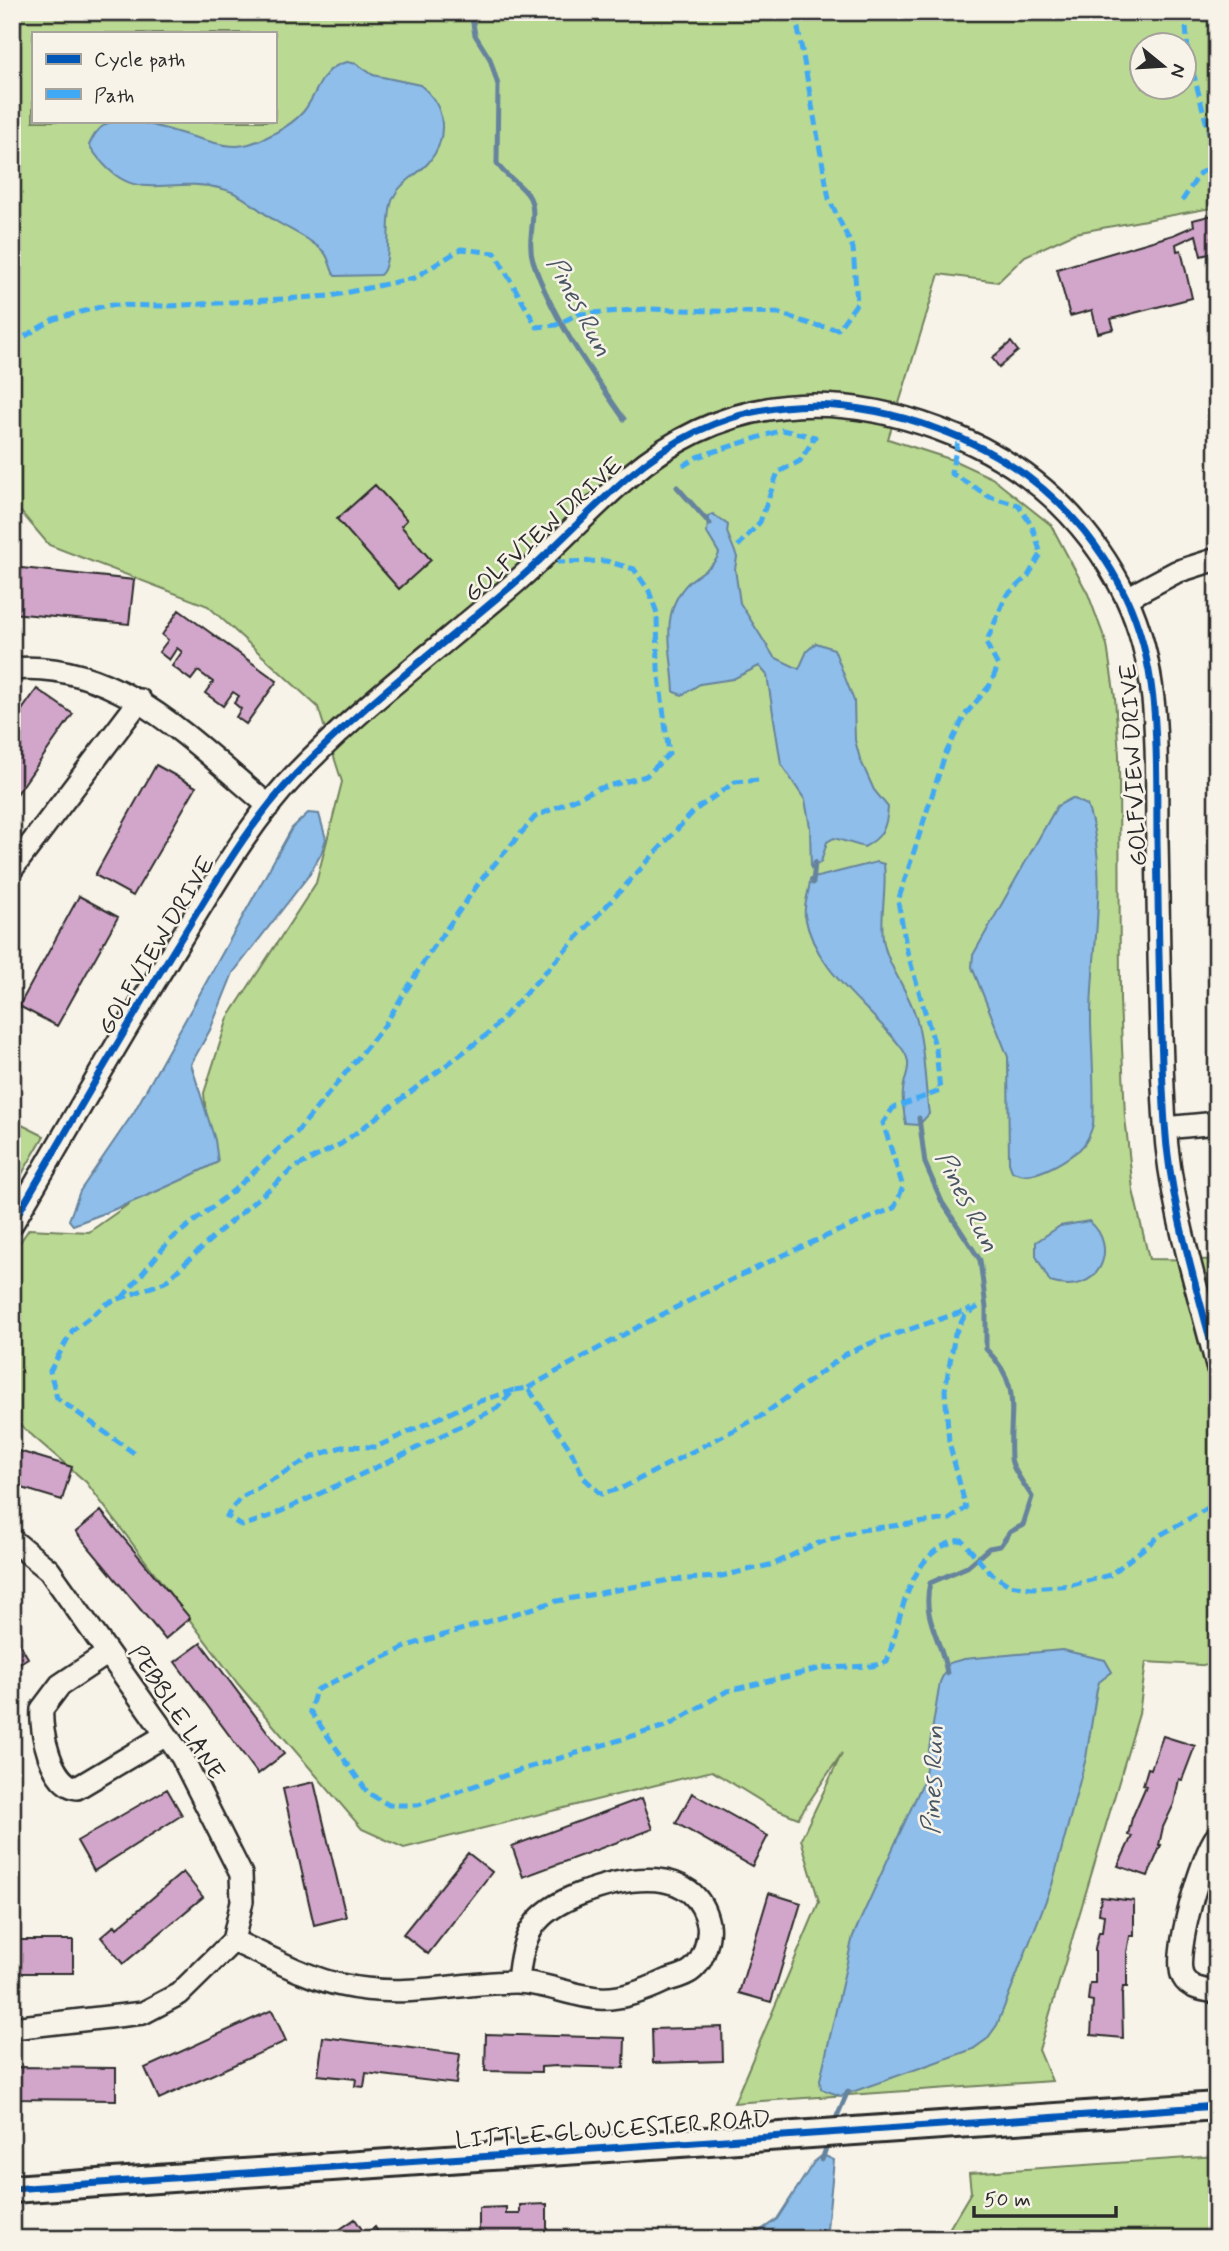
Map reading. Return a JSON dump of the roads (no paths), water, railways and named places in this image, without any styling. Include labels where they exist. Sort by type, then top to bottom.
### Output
[{"type":"street","name":"GOLFVIEW DRIVE","points":[[12,1224],[218,877],[294,776],[389,686],[519,580],[632,474],[691,432],[739,414],[795,405],[844,405],[895,413],[972,442],[1021,469],[1073,516],[1127,598],[1148,655],[1155,731],[1165,1128],[1176,1206],[1217,1366]]},
{"type":"street","points":[[1127,598],[1176,572],[1217,559]]},
{"type":"street","points":[[12,669],[40,666],[87,676],[140,700],[269,806]]},
{"type":"street","points":[[12,869],[140,700]]},
{"type":"street","points":[[1165,1128],[1217,1124]]},
{"type":"street","name":"PEBBLE LANE","points":[[12,1540],[49,1570],[182,1757],[242,1874],[242,1901],[233,1941]]},
{"type":"street","points":[[108,1653],[60,1685],[42,1709],[49,1752],[61,1780],[69,1787],[77,1788],[166,1735]]},
{"type":"street","points":[[1217,1836],[1210,1847],[1195,1894],[1180,1968],[1185,1981],[1191,1986],[1217,1992]]},
{"type":"street","points":[[12,2028],[143,2013],[180,1994],[233,1941],[339,1985],[394,1993],[518,1982],[600,1998],[645,1990],[694,1969],[704,1951],[709,1931],[704,1905],[688,1888],[665,1880],[637,1880],[581,1894],[553,1907],[533,1924],[520,1951],[518,1982]]},
{"type":"street","name":"LITTLE GLOUCESTER ROAD","points":[[12,2189],[1217,2106]]},
{"type":"water","points":[[347,62],[357,64],[373,75],[420,85],[435,102],[442,122],[440,142],[429,162],[399,189],[392,201],[388,252],[384,270],[380,275],[335,276],[326,255],[318,247],[237,194],[202,185],[134,184],[120,178],[105,165],[89,145],[100,128],[106,124],[137,122],[223,145],[245,145],[273,134],[297,118],[308,105],[325,75]]},
{"type":"water","points":[[713,514],[728,525],[727,532],[737,557],[735,569],[740,603],[774,657],[799,669],[807,651],[816,643],[834,649],[854,701],[855,740],[860,759],[874,790],[888,807],[885,826],[875,840],[864,847],[834,838],[827,842],[821,862],[811,868],[810,827],[805,800],[781,764],[767,675],[759,666],[733,679],[700,684],[682,695],[674,692],[669,635],[673,607],[689,582],[711,566],[717,558],[719,553],[707,533],[708,516]]},
{"type":"water","points":[[1072,798],[1087,805],[1098,858],[1098,913],[1091,1023],[1093,1125],[1084,1144],[1072,1155],[1047,1170],[1020,1174],[1012,1171],[1009,1163],[1008,1057],[972,967],[973,955],[1057,806]]},
{"type":"water","points":[[308,813],[319,814],[326,839],[321,854],[309,875],[233,973],[210,1030],[191,1064],[215,1140],[218,1162],[147,1196],[73,1225],[69,1220],[80,1191],[134,1112],[292,828]]},
{"type":"water","points":[[877,862],[884,864],[882,930],[885,949],[915,1014],[921,1038],[929,1114],[919,1125],[906,1124],[905,1120],[903,1095],[908,1061],[903,1050],[832,972],[820,955],[805,916],[810,879]]},
{"type":"water","points":[[1089,1221],[1099,1232],[1103,1244],[1104,1256],[1100,1267],[1092,1277],[1081,1283],[1067,1285],[1050,1282],[1036,1256],[1036,1242],[1060,1226]]},
{"type":"water","points":[[1062,1650],[1105,1660],[1112,1672],[1099,1682],[1086,1758],[1052,1885],[997,2025],[987,2039],[973,2049],[841,2096],[821,2089],[820,2080],[853,1936],[924,1780],[940,1682],[949,1663],[964,1659]]},
{"type":"water","points":[[823,2155],[834,2160],[826,2239],[748,2239],[777,2219],[814,2162]]},
{"type":"waterway","name":"Pines Run","points":[[471,12],[475,35],[490,59],[498,85],[497,163],[527,193],[532,205],[533,261],[561,323],[624,419]]},
{"type":"waterway","name":"Pines Run","points":[[677,487],[710,524]]},
{"type":"waterway","name":"Pines Run","points":[[813,883],[815,862]]},
{"type":"waterway","name":"Pines Run","points":[[919,1118],[925,1163],[942,1202],[980,1260],[986,1308],[986,1349],[998,1363],[1010,1388],[1012,1463],[1032,1497],[1023,1525],[1010,1532],[1000,1546],[989,1548],[967,1567],[930,1583],[930,1618],[947,1673]]},
{"type":"waterway","name":"Pines Run","points":[[834,2123],[848,2091]]},
{"type":"waterway","name":"Pines Run","points":[[822,2160],[829,2139]]}]
